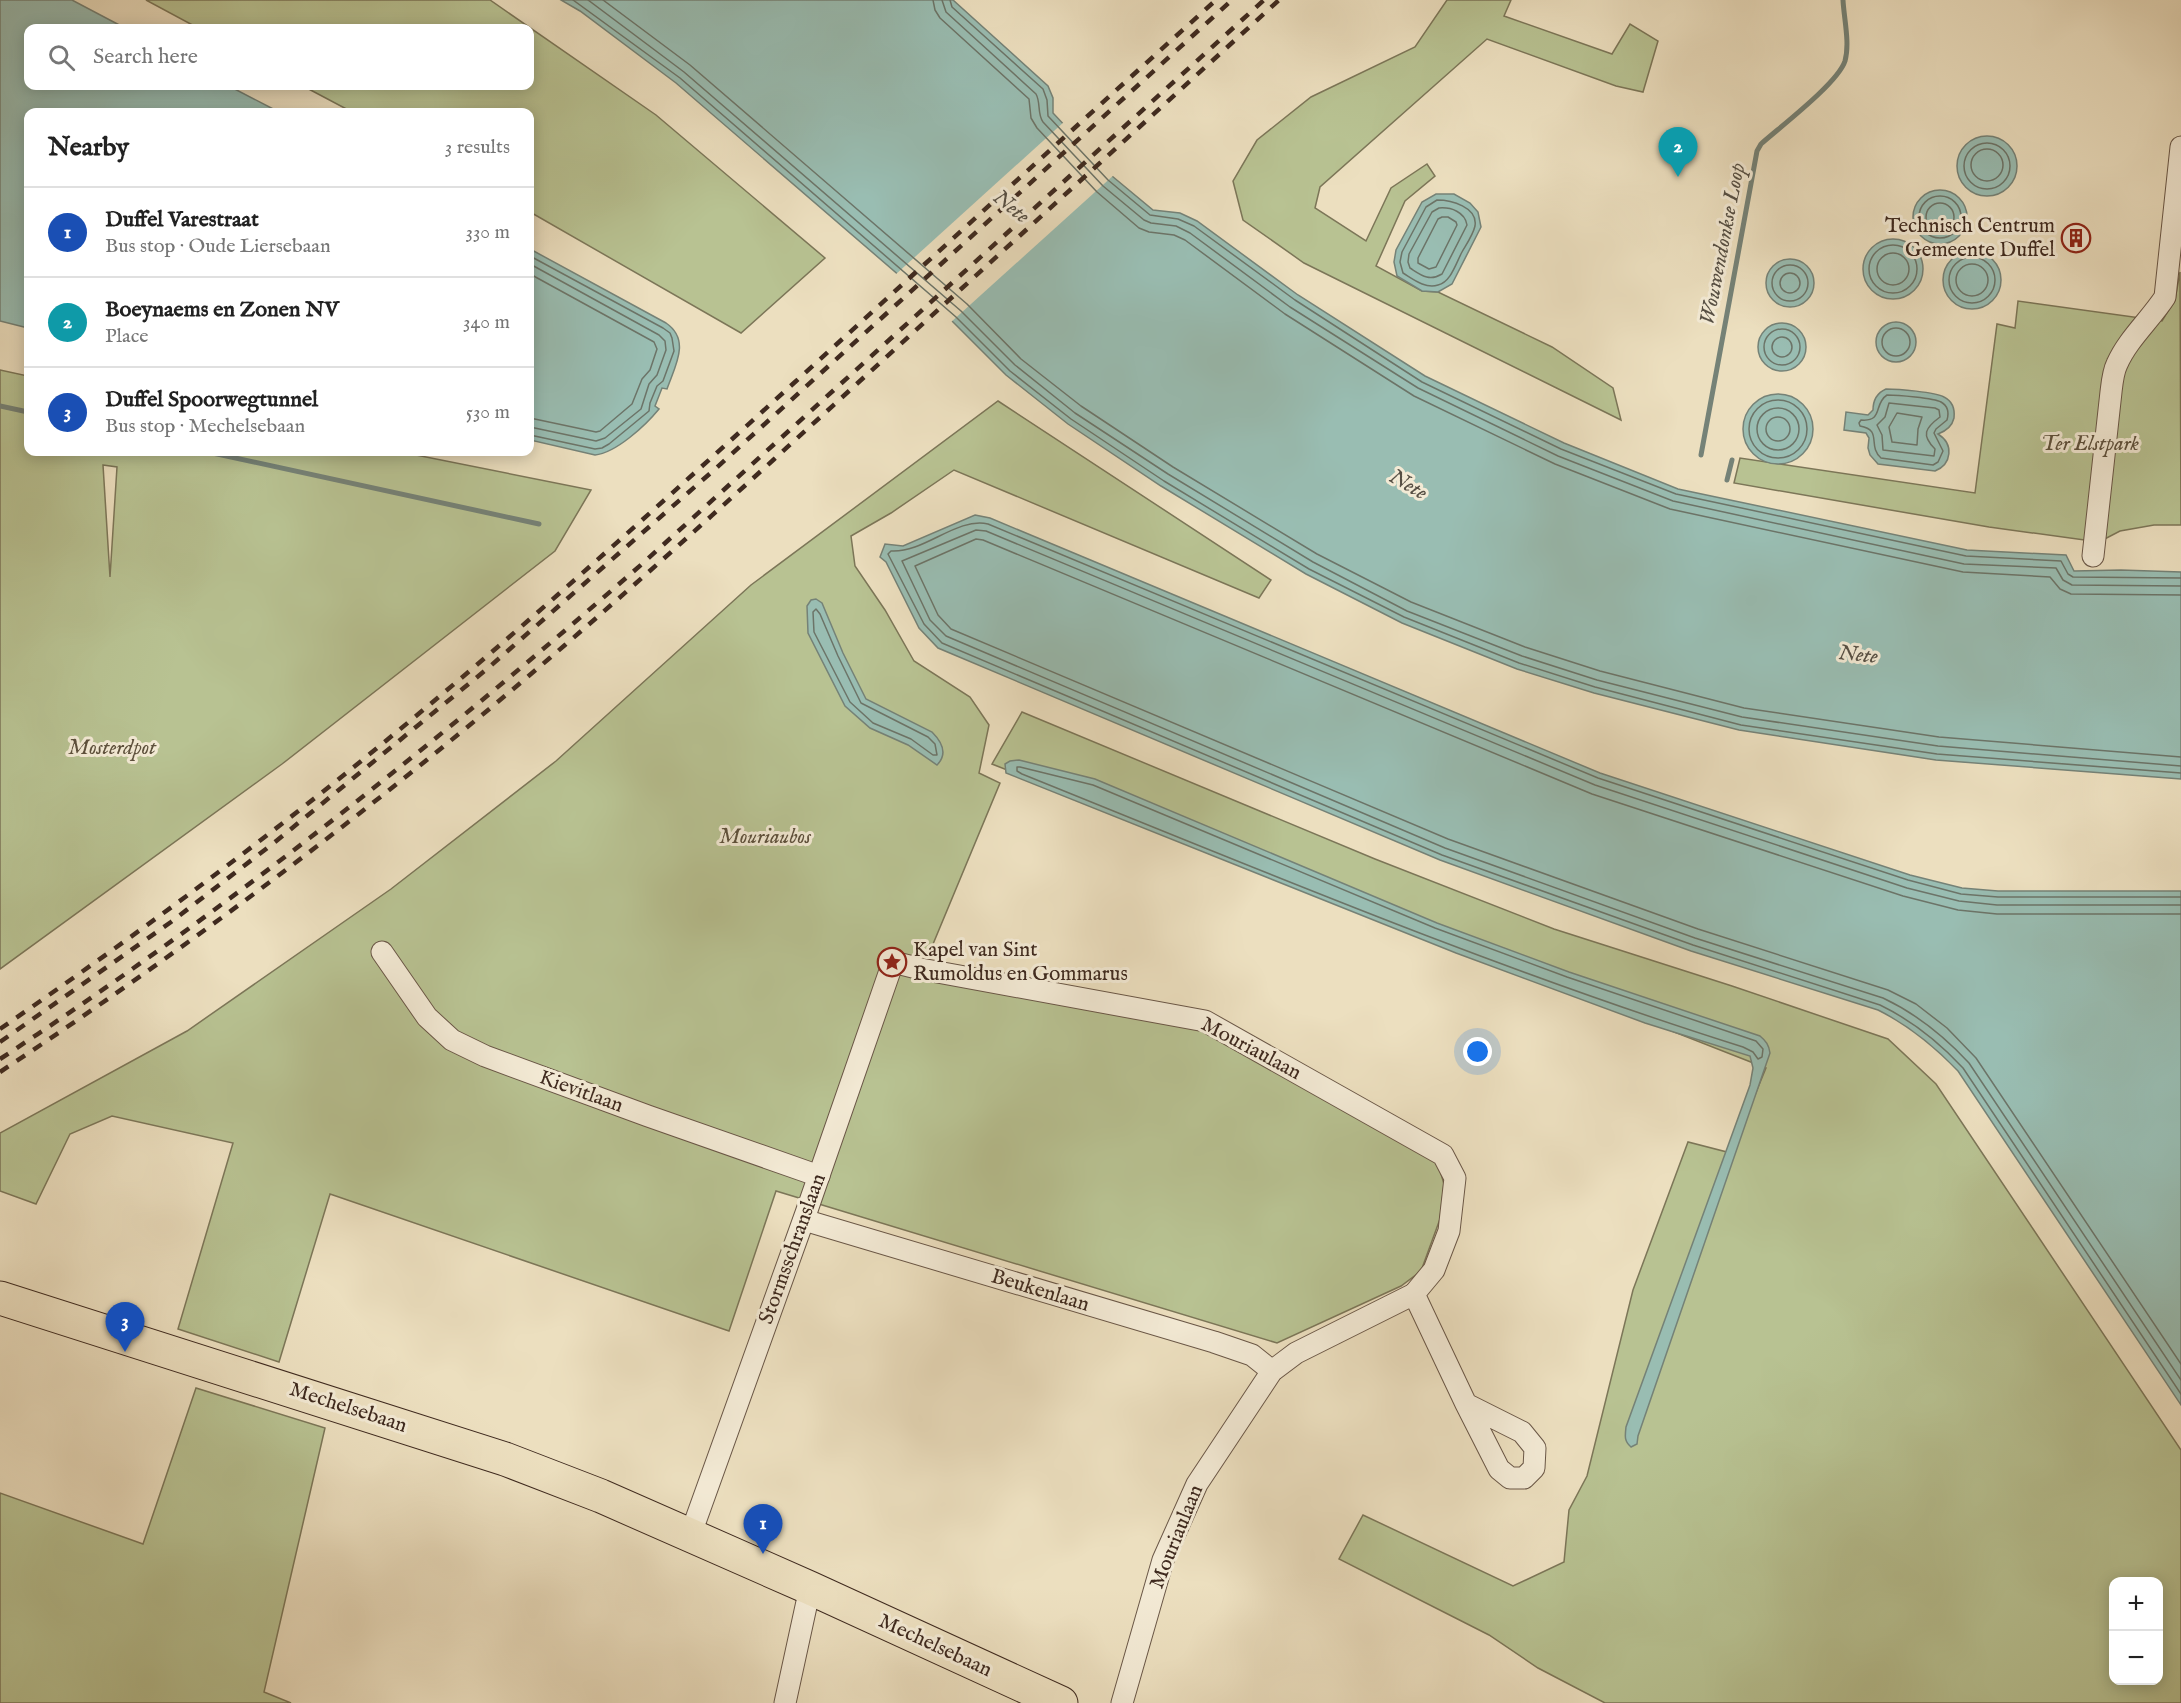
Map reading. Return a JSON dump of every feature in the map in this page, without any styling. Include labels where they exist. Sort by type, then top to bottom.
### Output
[{"type":"main road","name":"Mechelsebaan","points":[[0,1298],[505,1459],[601,1496],[810,1588],[1061,1703]]},
{"type":"street","points":[[2093,556],[2110,392],[2116,366],[2127,344],[2151,318],[2165,297],[2180,154]]},
{"type":"street","name":"Kievitlaan","points":[[382,952],[427,1017],[452,1040],[485,1056],[819,1176]]},
{"type":"street","name":"Stormsschranslaan","points":[[690,1536],[804,1220],[893,962]]},
{"type":"street","name":"Mouriaulaan","points":[[893,962],[1205,1021],[1443,1155],[1455,1178],[1449,1231],[1434,1270],[1414,1294],[1296,1353],[1272,1371],[1197,1484],[1162,1560],[1122,1703]]},
{"type":"street","name":"Beukenlaan","points":[[804,1220],[1214,1342],[1252,1356],[1272,1371]]},
{"type":"street","points":[[1414,1294],[1466,1404]]},
{"type":"street","points":[[1252,1356],[1296,1353]]},
{"type":"street","points":[[785,1703],[810,1588]]},
{"type":"green space","points":[[146,0],[490,0],[525,24],[191,24]]},
{"type":"green space","points":[[1447,0],[1511,0],[1504,16],[1612,54],[1630,24],[1658,41],[1643,92],[1616,86],[1487,39],[1320,187],[1315,208],[1366,241],[1391,188],[1427,164],[1435,176],[1405,201],[1376,266],[1422,291],[1438,292],[1552,347],[1613,388],[1621,420],[1304,263],[1243,220],[1233,181],[1257,140],[1311,97],[1415,47]]},
{"type":"green space","points":[[534,30],[656,115],[825,258],[741,333],[534,214],[534,108],[344,108],[311,90],[534,90]]},
{"type":"green space","name":"Ter Elstpark","points":[[2180,272],[2181,525],[2154,525],[2120,531],[2099,542],[1989,527],[1734,483],[1740,458],[1975,493],[1997,324],[2015,328],[2018,301],[2162,321],[2175,300]]},
{"type":"green space","name":"Mosterdpot","points":[[0,370],[24,375],[24,456],[421,456],[591,490],[555,551],[282,764],[0,969]],"holes":[[[103,465],[117,467],[110,577]]]},
{"type":"green space","name":"Mouriaubos","points":[[998,401],[1271,580],[1259,598],[954,470],[891,513],[851,536],[855,566],[885,610],[914,661],[970,697],[989,725],[979,773],[1000,783],[921,973],[1192,1025],[1437,1160],[1444,1184],[1440,1219],[1421,1271],[1401,1286],[1277,1343],[776,1191],[729,1331],[330,1194],[279,1362],[178,1329],[233,1143],[112,1116],[70,1134],[36,1204],[0,1191],[0,1133],[187,1031],[391,889],[556,761],[751,585]]},
{"type":"green space","points":[[1022,712],[1375,859],[1554,929],[1888,1039],[1936,1084],[2181,1450],[2181,1703],[1605,1703],[1538,1668],[1489,1635],[1339,1559],[1363,1515],[1513,1586],[1564,1562],[1569,1510],[1587,1476],[1633,1290],[1688,1142],[1731,1153],[1766,1068],[992,764]]},
{"type":"green space","points":[[196,1388],[325,1428],[264,1692],[291,1703],[0,1703],[0,1493],[143,1544]]},
{"type":"water","points":[[0,0],[72,0],[117,24],[24,24],[24,90],[237,90],[271,108],[24,108],[24,327],[0,321]]},
{"type":"water","name":"Nete","points":[[561,0],[953,0],[1048,86],[1053,98],[1053,113],[1112,176],[1153,210],[1180,213],[1197,221],[1298,295],[1425,376],[1564,443],[1678,489],[1967,550],[2066,555],[2074,571],[2181,572],[2181,779],[1936,760],[1739,730],[1594,693],[1517,669],[1402,623],[1306,574],[1161,486],[1068,424],[1006,375],[952,321],[676,83],[580,11]]},
{"type":"water","points":[[1987,136],[2008,145],[2017,166],[2008,187],[1987,196],[1966,187],[1957,166],[1966,145]]},
{"type":"water","points":[[1935,190],[1945,190],[1955,194],[1963,202],[1967,217],[1963,232],[1955,240],[1945,244],[1935,244],[1925,240],[1917,232],[1913,222],[1913,212],[1917,202],[1925,194]]},
{"type":"water","points":[[1436,194],[1454,194],[1470,203],[1478,212],[1481,227],[1452,284],[1438,292],[1422,291],[1397,276],[1394,262],[1396,250],[1422,202]]},
{"type":"water","points":[[1893,239],[1910,244],[1918,252],[1923,269],[1918,286],[1910,294],[1893,299],[1876,294],[1868,286],[1863,269],[1868,252],[1876,244]]},
{"type":"water","points":[[534,251],[666,323],[678,337],[677,362],[667,389],[662,388],[655,406],[659,409],[621,444],[595,455],[534,441]]},
{"type":"water","points":[[1966,251],[1978,251],[1993,259],[2001,274],[2001,286],[1993,301],[1978,309],[1966,309],[1951,301],[1943,286],[1943,274],[1951,259]]},
{"type":"water","points":[[1790,259],[1807,266],[1814,283],[1807,300],[1790,307],[1773,300],[1766,283],[1773,266]]},
{"type":"water","points":[[1896,322],[1910,328],[1916,342],[1910,356],[1896,362],[1882,356],[1876,342],[1882,328]]},
{"type":"water","points":[[1782,323],[1799,330],[1806,347],[1799,364],[1782,371],[1765,364],[1758,347],[1765,330]]},
{"type":"water","points":[[1886,389],[1933,394],[1944,397],[1951,403],[1954,411],[1952,424],[1938,434],[1949,448],[1948,459],[1941,468],[1935,471],[1878,464],[1870,455],[1869,438],[1866,433],[1844,430],[1846,412],[1868,415],[1873,410],[1876,397]]},
{"type":"water","points":[[1778,394],[1791,397],[1803,404],[1810,416],[1813,429],[1810,442],[1803,454],[1791,461],[1778,464],[1765,461],[1753,454],[1746,442],[1743,429],[1746,416],[1753,404],[1765,397]]},
{"type":"water","points":[[975,515],[990,518],[1600,773],[1910,875],[1962,888],[1998,891],[2181,891],[2181,1405],[1958,1071],[1931,1045],[1911,1030],[1878,1010],[1691,951],[1440,860],[938,648],[919,628],[886,562],[880,557],[885,544],[903,546]]},
{"type":"water","points":[[816,599],[822,603],[866,699],[932,732],[939,740],[943,752],[937,765],[908,745],[870,728],[845,706],[808,633],[807,606],[811,600]]},
{"type":"water","points":[[1019,760],[1095,779],[1437,923],[1569,972],[1760,1036],[1764,1040],[1770,1053],[1637,1444],[1631,1447],[1627,1443],[1626,1427],[1750,1085],[1753,1068],[1750,1056],[1645,1023],[1456,953],[1006,773],[1005,764]]},
{"type":"pier","points":[[1065,121],[1115,174],[950,323],[895,275]]},
{"type":"waterway","name":"Wouwendonkse Loop","points":[[1701,455],[1757,151],[1761,144],[1832,81],[1840,70],[1845,61],[1847,47],[1843,0]]},
{"type":"waterway","points":[[0,406],[24,411]]},
{"type":"waterway","points":[[226,456],[539,524]]},
{"type":"waterway","points":[[1727,480],[1732,460]]},
{"type":"railway","points":[[0,1029],[233,861],[335,782],[469,672],[666,499],[1216,0]]},
{"type":"railway","points":[[0,1042],[171,922],[275,842],[487,669],[714,470],[1232,0]]},
{"type":"railway","points":[[0,1059],[84,1003],[249,884],[409,760],[487,696],[642,564],[1264,0]]},
{"type":"railway","points":[[0,1072],[118,992],[291,866],[508,693],[698,528],[1279,0]]},
{"type":"place","name":"Boeynaems en Zonen NV","points":[[1678,177]]},
{"type":"place","name":"Technisch Centrum Gemeente Duffel","points":[[2076,238]]},
{"type":"place","name":"Kapel van Sint Rumoldus en Gommarus","points":[[892,962]]},
{"type":"place","name":"Duffel Spoorwegtunnel","points":[[125,1352]]},
{"type":"place","name":"Duffel Varestraat","points":[[763,1554]]}]
